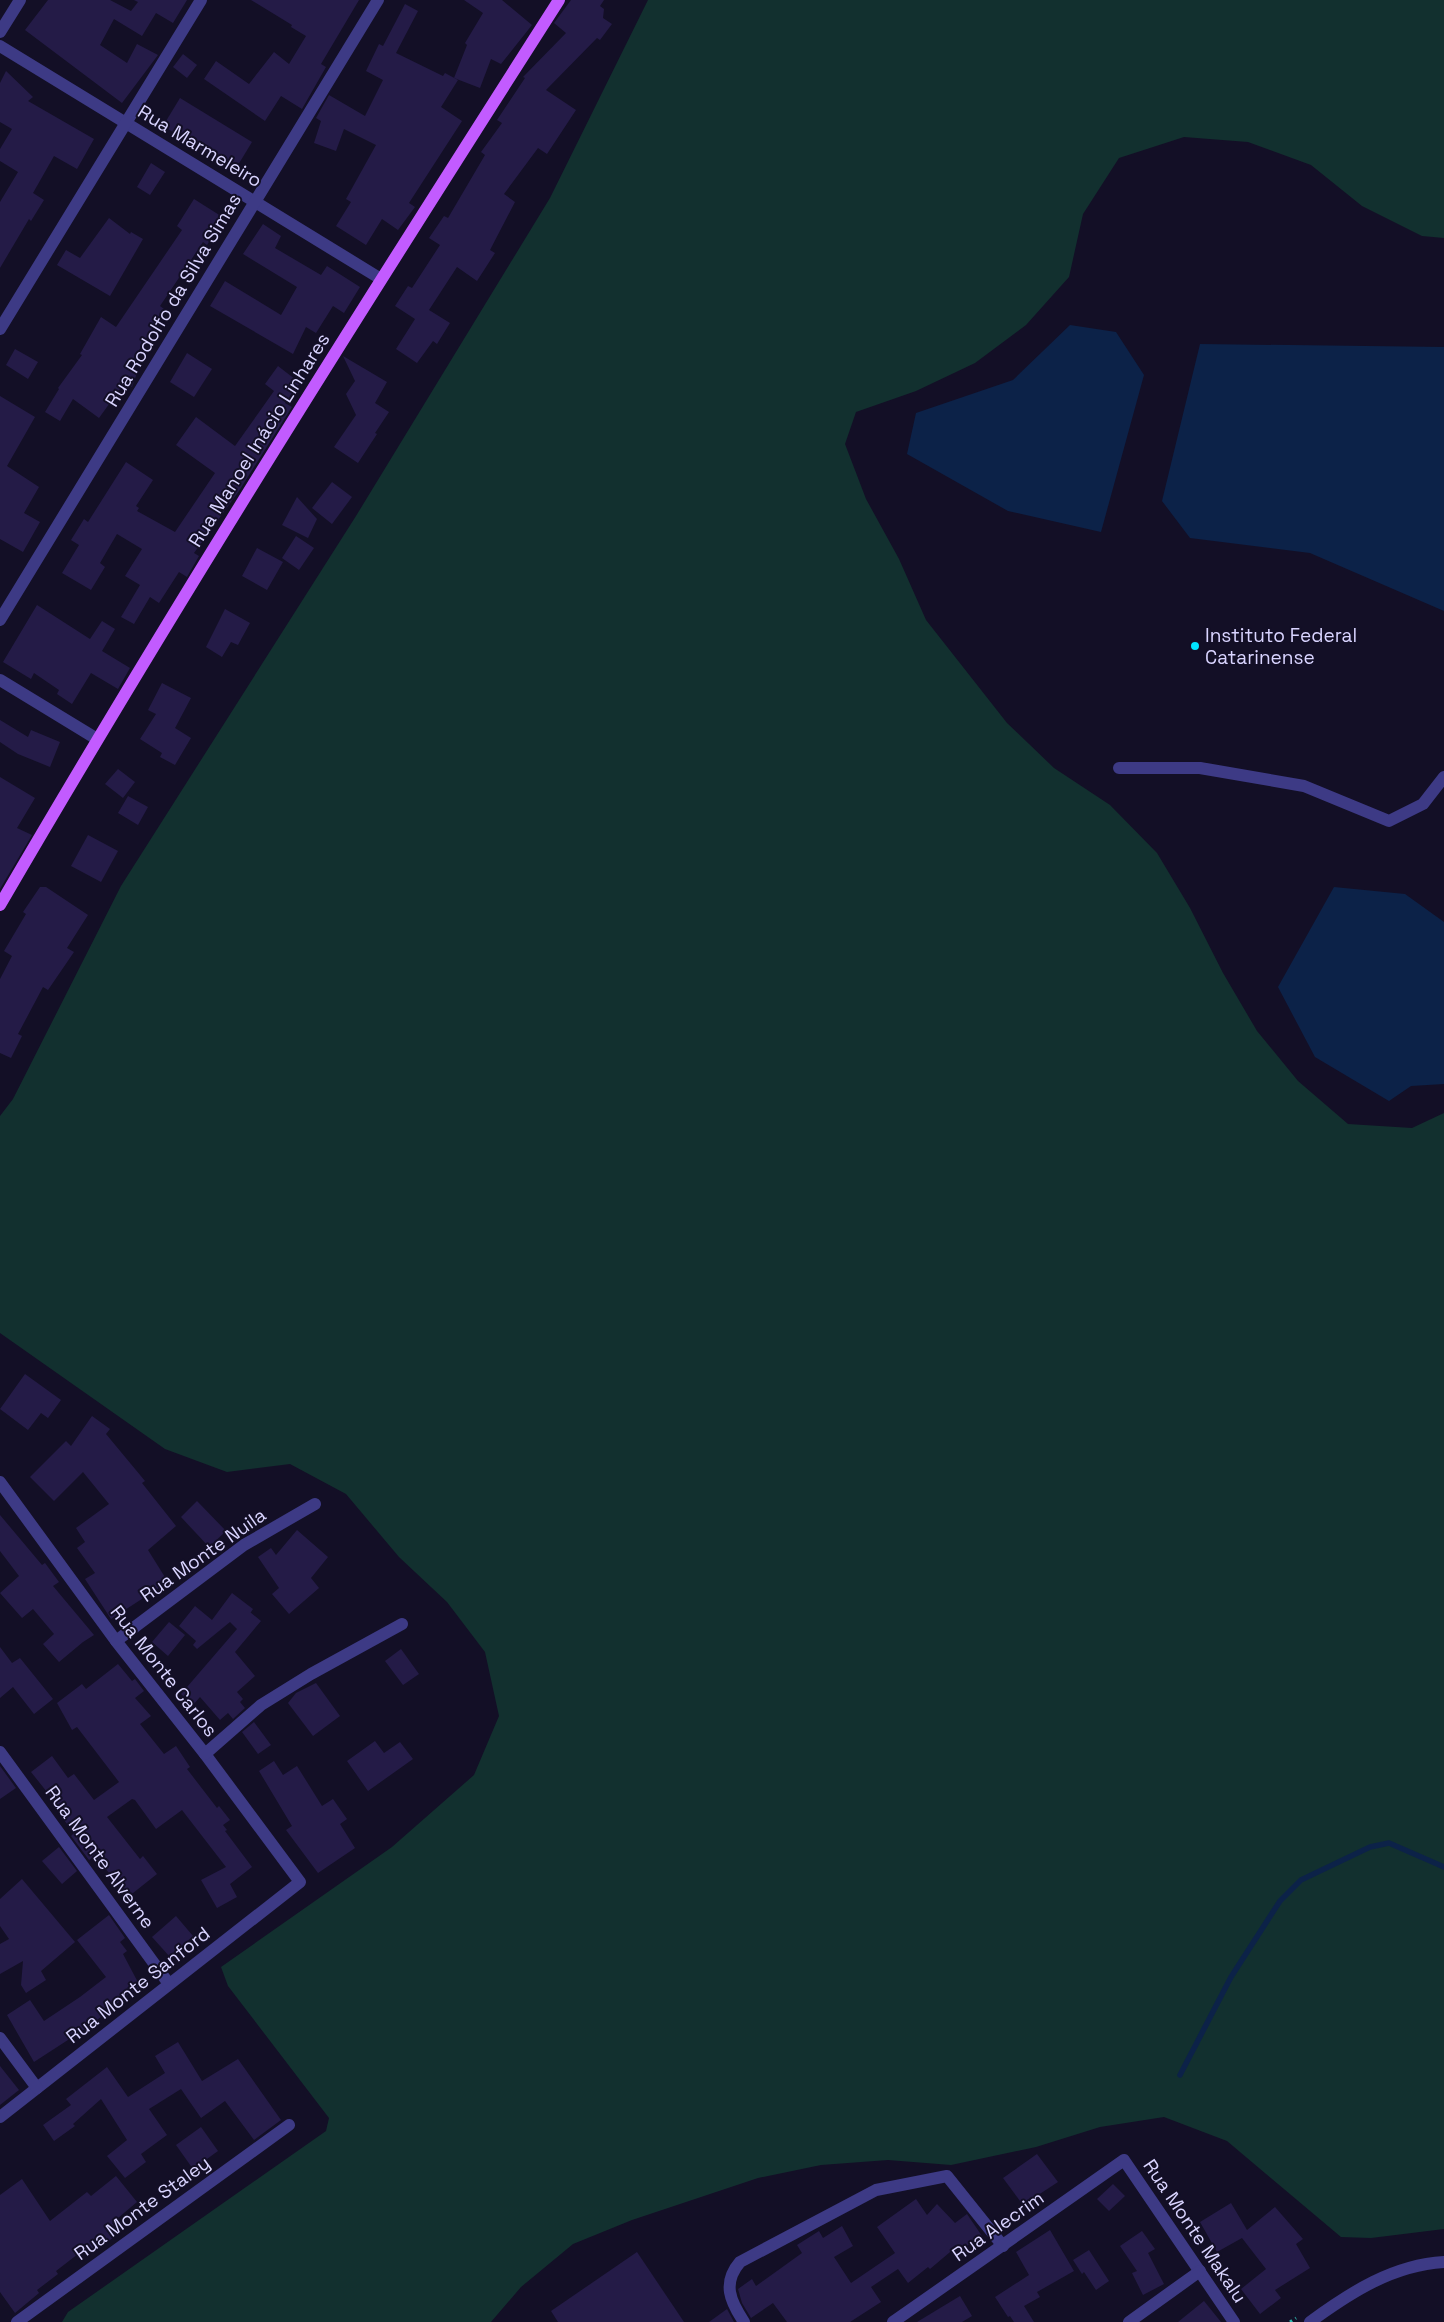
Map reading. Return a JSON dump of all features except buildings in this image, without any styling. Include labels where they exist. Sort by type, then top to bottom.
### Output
[{"type":"main road","name":"Rua Manoel Inácio Linhares","points":[[0,905],[96,739],[381,279],[559,0]]},
{"type":"street","points":[[0,32],[20,0]]},
{"type":"street","points":[[0,329],[201,0]]},
{"type":"street","name":"Rua Rodolfo da Silva Simas","points":[[0,620],[378,0]]},
{"type":"street","name":"Rua Marmeleiro","points":[[0,46],[381,279]]},
{"type":"street","points":[[0,680],[96,739]]},
{"type":"street","points":[[1119,768],[1200,768],[1304,786],[1389,821],[1423,804],[1444,777]]},
{"type":"street","name":"Rua Monte Carlos","points":[[0,1482],[116,1642],[205,1754],[300,1882]]},
{"type":"street","name":"Rua Monte Nuila","points":[[116,1642],[244,1545],[315,1504]]},
{"type":"street","points":[[205,1754],[261,1705],[311,1674],[402,1624]]},
{"type":"street","name":"Rua Monte Alverne","points":[[0,1752],[169,1984]]},
{"type":"street","name":"Rua Monte Sanford","points":[[0,2117],[300,1882]]},
{"type":"street","points":[[0,2038],[37,2088]]},
{"type":"street","name":"Rua Monte Staley","points":[[17,2322],[289,2125]]},
{"type":"street","name":"Rua Alecrim","points":[[894,2322],[1124,2160]]},
{"type":"street","name":"Rua Monte Makalu","points":[[1124,2160],[1234,2322]]},
{"type":"street","points":[[744,2322],[733,2306],[728,2288],[734,2270],[740,2262],[876,2190],[947,2176],[1003,2246]]},
{"type":"street","points":[[1310,2322],[1353,2291],[1379,2278],[1420,2264],[1444,2262]]},
{"type":"street","points":[[1129,2322],[1200,2271]]},
{"type":"green space","points":[[648,0],[1444,0],[1444,238],[1422,236],[1362,206],[1311,165],[1248,142],[1184,137],[1119,158],[1083,214],[1069,277],[1026,325],[975,363],[916,391],[856,412],[845,444],[866,499],[899,559],[926,620],[1007,723],[1054,768],[1110,805],[1157,853],[1190,908],[1223,973],[1257,1031],[1298,1081],[1348,1124],[1412,1128],[1444,1113],[1444,2229],[1371,2238],[1341,2237],[1227,2141],[1164,2117],[1100,2127],[1036,2147],[951,2165],[888,2160],[821,2165],[758,2178],[632,2220],[573,2244],[521,2287],[491,2322],[62,2322],[68,2312],[326,2131],[329,2118],[228,1986],[221,1967],[392,1847],[474,1775],[499,1716],[485,1652],[447,1602],[399,1557],[346,1494],[290,1464],[227,1472],[165,1449],[0,1333],[0,1116],[13,1099],[121,886],[356,516],[550,198]]},
{"type":"water","points":[[1070,325],[1116,332],[1144,375],[1101,532],[1008,511],[907,454],[916,413],[1013,380]]},
{"type":"water","points":[[1200,344],[1444,347],[1444,611],[1310,553],[1190,538],[1162,501]]},
{"type":"water","points":[[1334,887],[1405,894],[1444,922],[1444,1084],[1411,1086],[1389,1101],[1315,1057],[1278,987]]},
{"type":"waterway","points":[[1180,2075],[1231,1977],[1280,1901],[1301,1880],[1370,1847],[1389,1843],[1444,1867]]},
{"type":"place","name":"Instituto Federal Catarinense","points":[[1195,646]]}]
